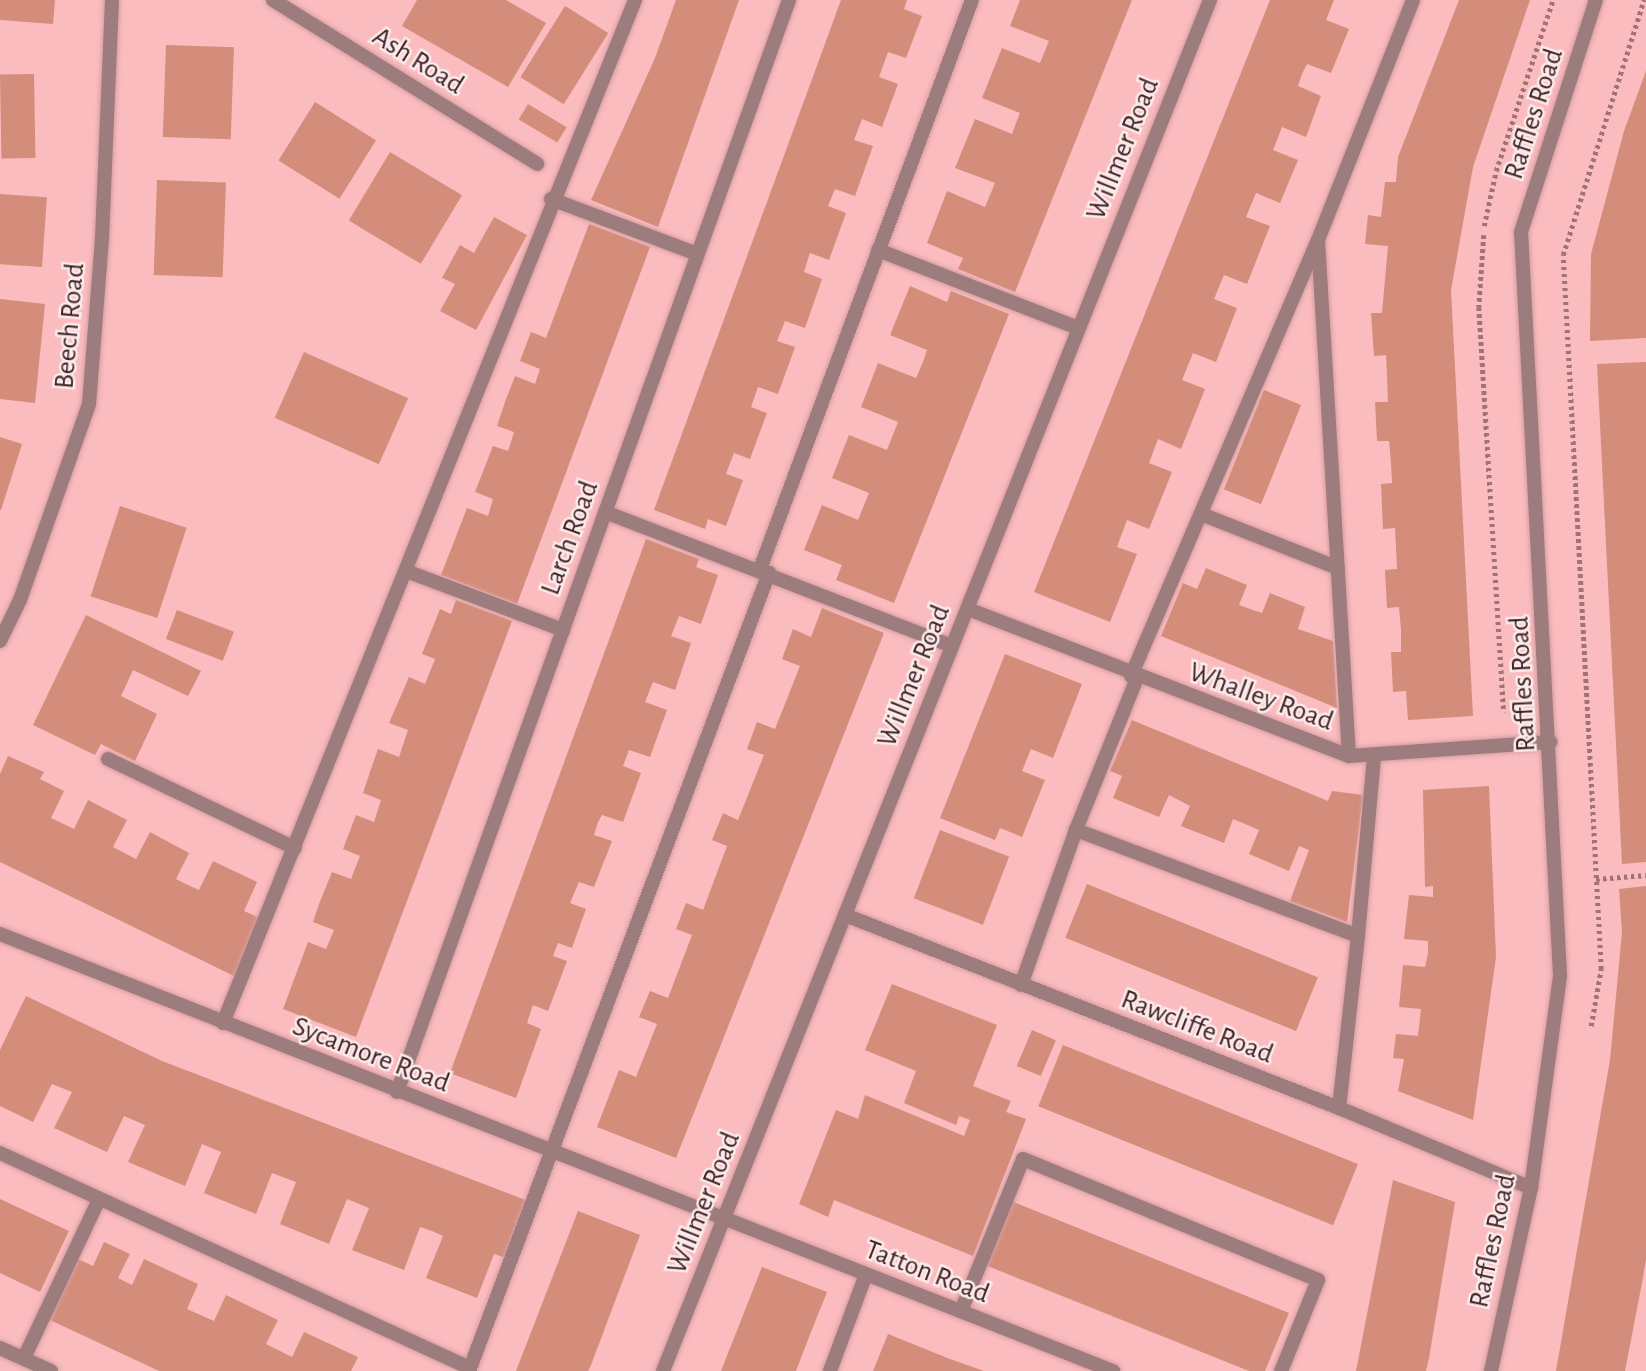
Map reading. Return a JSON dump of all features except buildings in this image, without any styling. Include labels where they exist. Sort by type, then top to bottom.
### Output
[{"type":"street","name":"Beech Road","points":[[0,641],[20,600],[89,404],[102,238],[112,0]]},
{"type":"street","name":"Ash Road","points":[[273,0],[537,164]]},
{"type":"street","points":[[223,1023],[406,571],[551,199],[635,0]]},
{"type":"street","name":"Larch Road","points":[[397,1092],[789,0]]},
{"type":"street","points":[[0,1153],[469,1370],[765,571],[878,250],[972,0]]},
{"type":"street","name":"Willmer Road","points":[[663,1371],[1210,0]]},
{"type":"street","points":[[1021,985],[1134,677],[1318,240],[1413,0]]},
{"type":"street","name":"Raffles Road","points":[[1491,1371],[1531,1188],[1560,975],[1551,742],[1521,232],[1596,0]]},
{"type":"street","points":[[551,199],[697,254]]},
{"type":"street","points":[[1318,240],[1349,756]]},
{"type":"street","points":[[878,250],[1078,328]]},
{"type":"street","points":[[605,512],[765,571],[952,646]]},
{"type":"street","points":[[1201,514],[1338,568]]},
{"type":"street","points":[[406,571],[563,630]]},
{"type":"street","name":"Whalley Road","points":[[968,609],[1134,677],[1349,756],[1551,742]]},
{"type":"street","points":[[1339,1108],[1374,756]]},
{"type":"street","points":[[108,759],[295,848]]},
{"type":"street","points":[[1076,830],[1358,936]]},
{"type":"street","name":"Rawcliffe Road","points":[[845,915],[1339,1108],[1531,1188]]},
{"type":"street","name":"Sycamore Road","points":[[0,934],[724,1219]]},
{"type":"street","points":[[961,1311],[1023,1159],[1318,1280],[1282,1371]]},
{"type":"street","points":[[24,1358],[99,1199]]},
{"type":"street","name":"Tatton Road","points":[[724,1219],[1113,1371]]},
{"type":"street","points":[[830,1371],[866,1274]]},
{"type":"street","points":[[0,1348],[51,1371]]},
{"type":"path","points":[[1505,721],[1479,307],[1485,211],[1553,0]]},
{"type":"path","points":[[1596,879],[1646,875]]}]
